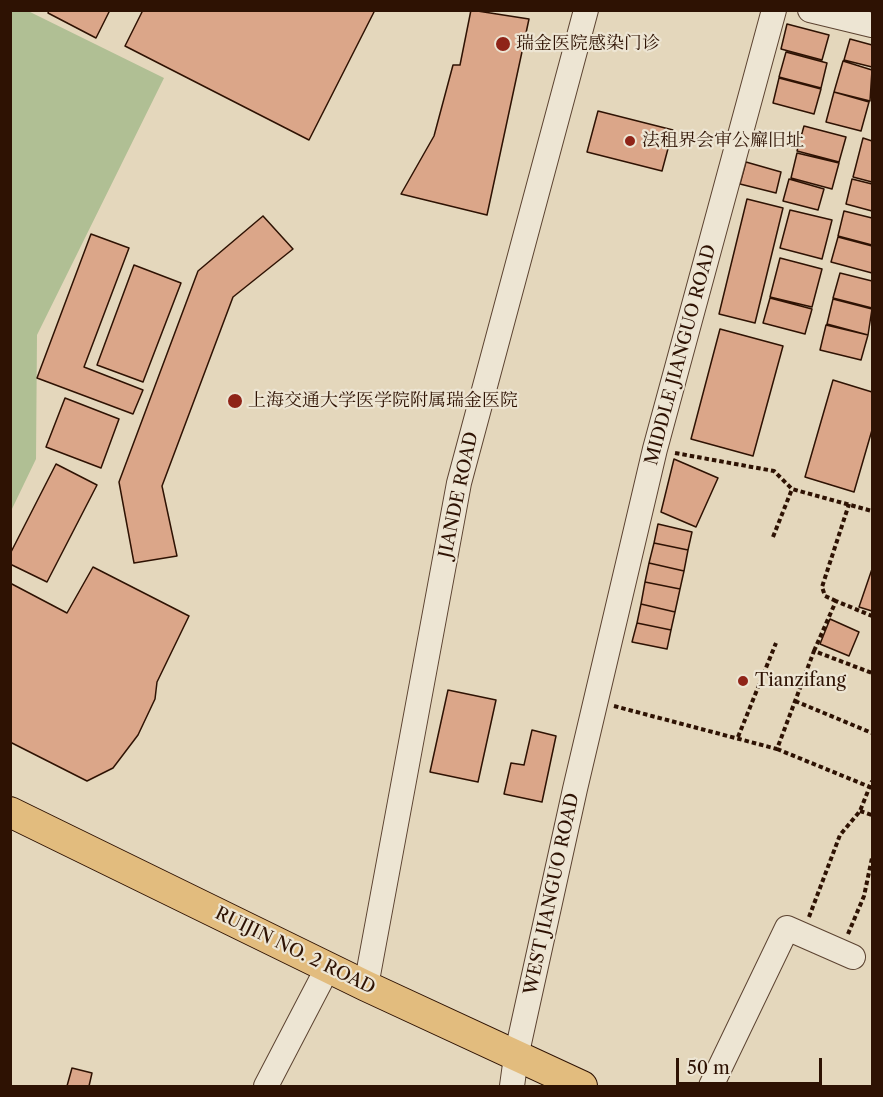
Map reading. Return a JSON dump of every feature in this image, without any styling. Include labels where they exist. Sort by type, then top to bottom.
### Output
[{"type":"main road","name":"RUIJIN NO. 2 ROAD","points":[[10,812],[130,872],[240,922],[366,986],[582,1086]]},
{"type":"street","name":"JIANDE ROAD","points":[[366,986],[459,483],[586,10]]},
{"type":"street","name":"MIDDLE JIANGUO ROAD","points":[[596,702],[655,449],[774,10]]},
{"type":"street","points":[[810,10],[873,25]]},
{"type":"street","name":"WEST JIANGUO ROAD","points":[[512,1086],[516,1057],[596,702]]},
{"type":"street","points":[[711,1086],[787,928],[847,954]]},
{"type":"street","points":[[266,1086],[328,967]]},
{"type":"path","points":[[655,449],[774,471],[792,489],[873,511]]},
{"type":"path","points":[[773,537],[792,489]]},
{"type":"path","points":[[849,504],[822,587],[825,596],[873,616]]},
{"type":"path","points":[[777,749],[814,651],[836,601]]},
{"type":"path","points":[[738,737],[776,642]]},
{"type":"path","points":[[814,651],[873,674]]},
{"type":"path","points":[[795,701],[873,733]]},
{"type":"path","points":[[596,702],[738,737],[777,749],[870,787]]},
{"type":"path","points":[[802,935],[840,834],[860,811],[873,781]]},
{"type":"path","points":[[860,811],[873,815]]},
{"type":"path","points":[[847,954],[873,858]]},
{"type":"green space","points":[[26,10],[164,78],[37,335],[36,459],[11,511],[10,11]]},
{"type":"building","points":[[49,10],[110,10],[96,38],[48,13]]},
{"type":"building","points":[[143,10],[375,10],[309,140],[125,46]]},
{"type":"building","points":[[471,10],[529,19],[487,215],[401,194],[434,136],[453,65],[460,65]]},
{"type":"building","points":[[787,24],[829,35],[822,60],[781,49]]},
{"type":"building","points":[[850,39],[872,45],[872,67],[844,60]]},
{"type":"building","points":[[786,52],[827,63],[821,88],[779,77]]},
{"type":"building","points":[[843,61],[872,70],[870,101],[834,92]]},
{"type":"building","points":[[779,78],[821,89],[814,114],[773,103]]},
{"type":"building","points":[[834,92],[869,102],[861,131],[826,122]]},
{"type":"building","name":"法租界会审公廨旧址","points":[[598,111],[673,130],[662,171],[587,152]]},
{"type":"building","points":[[804,126],[846,137],[839,162],[797,151]]},
{"type":"building","points":[[863,138],[872,141],[872,182],[853,177]]},
{"type":"building","points":[[797,153],[839,163],[832,189],[791,178]]},
{"type":"building","points":[[746,162],[781,172],[776,193],[740,184]]},
{"type":"building","points":[[789,179],[824,189],[818,210],[783,201]]},
{"type":"building","points":[[852,179],[872,184],[872,211],[846,204]]},
{"type":"building","points":[[747,199],[783,208],[755,323],[719,314]]},
{"type":"building","points":[[790,210],[832,220],[822,259],[780,248]]},
{"type":"building","points":[[844,211],[872,218],[872,245],[838,236]]},
{"type":"building","points":[[263,216],[293,249],[233,297],[162,486],[177,556],[134,563],[119,482],[198,271]]},
{"type":"building","points":[[91,234],[129,248],[84,367],[143,390],[133,414],[37,378]]},
{"type":"building","points":[[838,237],[872,246],[872,273],[831,262]]},
{"type":"building","points":[[780,258],[822,269],[812,307],[770,297]]},
{"type":"building","points":[[134,265],[181,283],[143,382],[97,365]]},
{"type":"building","points":[[840,273],[872,281],[872,308],[833,298]]},
{"type":"building","points":[[770,298],[812,309],[805,334],[763,323]]},
{"type":"building","points":[[833,299],[872,309],[868,335],[827,324]]},
{"type":"building","points":[[826,325],[868,335],[861,360],[820,350]]},
{"type":"building","points":[[720,329],[783,346],[753,456],[691,439]]},
{"type":"building","points":[[833,380],[872,392],[872,430],[854,492],[805,477]]},
{"type":"building","points":[[65,398],[119,419],[101,468],[46,447]]},
{"type":"building","points":[[674,459],[718,478],[696,527],[661,512]]},
{"type":"building","points":[[56,464],[97,485],[47,582],[10,564],[10,554]]},
{"type":"building","points":[[658,524],[692,532],[688,550],[654,543]]},
{"type":"building","points":[[654,543],[688,550],[684,571],[649,563]]},
{"type":"building","points":[[649,563],[684,571],[680,589],[645,582]]},
{"type":"building","points":[[93,567],[189,616],[157,682],[155,699],[138,735],[113,768],[87,781],[10,742],[10,583],[67,613]]},
{"type":"building","points":[[872,569],[872,611],[859,607]]},
{"type":"building","points":[[645,582],[680,589],[675,612],[641,604]]},
{"type":"building","points":[[641,604],[675,612],[671,630],[637,623]]},
{"type":"building","points":[[830,619],[859,632],[849,656],[820,644]]},
{"type":"building","points":[[637,623],[671,630],[667,649],[632,642]]},
{"type":"building","points":[[448,690],[496,700],[478,782],[430,772]]},
{"type":"building","points":[[532,730],[556,736],[542,802],[504,794],[511,763],[524,765]]},
{"type":"building","points":[[72,1068],[92,1073],[89,1086],[67,1086]]},
{"type":"place","name":"瑞金医院感染门诊","points":[[503,44]]},
{"type":"place","name":"法租界会审公廨旧址","points":[[630,141]]},
{"type":"place","name":"上海交通大学医学院附属瑞金医院","points":[[235,401]]},
{"type":"place","name":"Tianzifang","points":[[743,681]]}]
